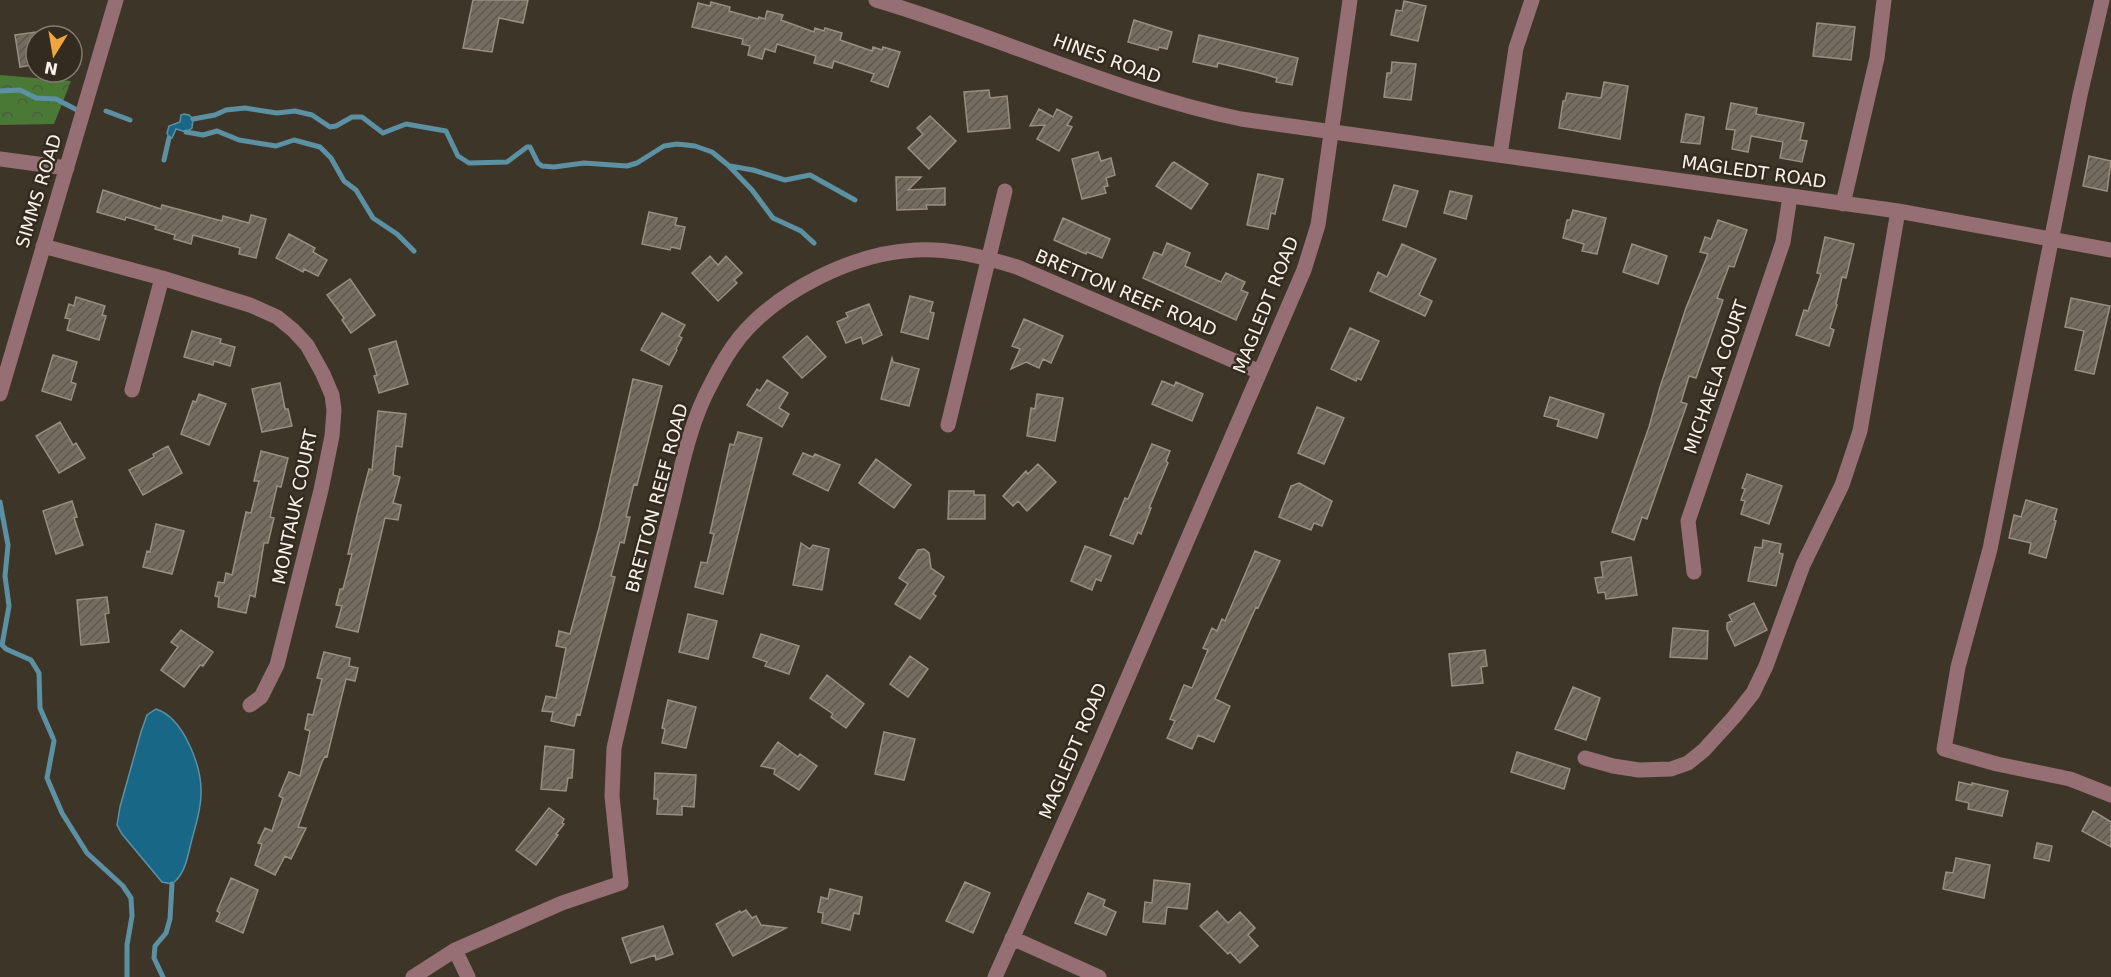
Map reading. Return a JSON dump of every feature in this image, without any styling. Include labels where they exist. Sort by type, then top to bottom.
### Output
[{"type":"street","name":"SIMMS ROAD","points":[[0,394],[116,0]]},
{"type":"street","points":[[1331,133],[1350,0]]},
{"type":"street","points":[[1500,155],[1516,48],[1532,0]]},
{"type":"street","points":[[1843,204],[1877,58],[1884,0]]},
{"type":"street","points":[[2102,0],[2079,95],[1990,549],[1958,667],[1944,749],[1997,764],[2070,779],[2111,795]]},
{"type":"street","name":"HINES ROAD","points":[[880,1],[1177,104],[1241,119],[1331,133]]},
{"type":"street","name":"MAGLEDT ROAD","points":[[995,977],[1292,299],[1318,225],[1331,133],[1898,212],[2111,250]]},
{"type":"street","points":[[0,159],[67,168]]},
{"type":"street","points":[[948,425],[1005,191]]},
{"type":"street","name":"MICHAELA COURT","points":[[1694,572],[1688,521],[1783,242],[1790,196]]},
{"type":"street","points":[[1585,758],[1639,770],[1671,769],[1681,766],[1711,742],[1734,717],[1760,680],[1803,565],[1853,457],[1860,431],[1898,212]]},
{"type":"street","name":"MONTAUK COURT","points":[[43,246],[162,278],[250,305],[277,317],[307,345],[332,395],[334,410],[332,436],[290,617],[277,665],[268,685],[261,697],[250,705]]},
{"type":"street","name":"BRETTON REEF ROAD","points":[[455,950],[562,903],[621,883],[612,796],[614,748],[688,442],[709,386],[722,364],[740,337],[777,304],[800,288],[855,262],[884,254],[915,250],[952,251],[988,258],[1063,285],[1260,372]]},
{"type":"street","points":[[132,390],[162,278]]},
{"type":"street","points":[[1012,938],[1099,977]]},
{"type":"street","points":[[413,977],[455,950],[468,977]]},
{"type":"green space","points":[[0,75],[24,77],[24,84],[70,84],[54,124],[0,125]]},
{"type":"water","points":[[184,114],[193,119],[192,128],[186,132],[176,129],[172,138],[169,138],[167,133],[169,126],[180,122],[181,115]]},
{"type":"water","points":[[156,709],[175,722],[183,733],[195,758],[201,783],[198,819],[187,860],[180,876],[172,884],[162,882],[117,825],[141,732],[147,715]]},
{"type":"building","points":[[473,0],[528,0],[523,23],[499,18],[492,52],[463,48]]},
{"type":"building","points":[[1404,1],[1426,6],[1418,41],[1391,35],[1396,10],[1402,11]]},
{"type":"building","points":[[711,2],[730,7],[729,11],[758,19],[759,17],[765,19],[767,11],[783,15],[781,20],[814,32],[815,28],[824,31],[825,28],[842,33],[840,40],[872,51],[873,47],[882,50],[883,47],[900,52],[888,87],[871,81],[874,74],[834,61],[832,68],[814,63],[816,56],[777,44],[775,52],[765,49],[762,59],[748,55],[750,46],[742,44],[743,39],[692,27],[698,3],[710,6]]},
{"type":"building","points":[[1134,20],[1172,32],[1167,49],[1159,47],[1158,50],[1128,42]]},
{"type":"building","points":[[1817,23],[1855,27],[1851,60],[1813,56]]},
{"type":"building","points":[[24,34],[24,66],[20,67],[15,35]]},
{"type":"building","points":[[1199,35],[1298,58],[1292,85],[1276,82],[1277,78],[1218,63],[1217,67],[1193,62]]},
{"type":"building","points":[[1392,62],[1416,64],[1411,100],[1384,97],[1387,73],[1391,73]]},
{"type":"building","points":[[1604,82],[1628,86],[1620,139],[1559,128],[1563,101],[1567,93],[1601,98]]},
{"type":"building","points":[[989,90],[990,98],[1007,96],[1010,128],[968,132],[964,92]]},
{"type":"building","points":[[1731,103],[1757,108],[1756,114],[1804,123],[1800,140],[1807,141],[1802,162],[1780,158],[1783,142],[1751,136],[1748,152],[1732,149],[1735,130],[1726,129]]},
{"type":"building","points":[[1039,109],[1053,117],[1057,109],[1072,117],[1067,125],[1072,127],[1059,151],[1037,139],[1045,125],[1030,126]]},
{"type":"building","points":[[1686,114],[1704,117],[1700,144],[1681,142]]},
{"type":"building","points":[[930,116],[956,141],[929,169],[908,148],[923,134],[917,128]]},
{"type":"building","points":[[1098,152],[1101,161],[1111,158],[1115,175],[1106,178],[1108,186],[1104,187],[1106,193],[1082,199],[1072,159]]},
{"type":"building","points":[[2089,156],[2111,161],[2107,191],[2083,186]]},
{"type":"building","points":[[1174,162],[1208,184],[1191,209],[1156,186]]},
{"type":"building","points":[[1258,174],[1283,179],[1275,214],[1271,213],[1268,229],[1247,225]]},
{"type":"building","points":[[896,177],[921,177],[908,190],[945,188],[945,205],[926,205],[927,209],[897,210]]},
{"type":"building","points":[[1394,185],[1418,191],[1406,227],[1383,220]]},
{"type":"building","points":[[103,190],[161,209],[162,205],[222,221],[223,216],[249,223],[251,215],[266,219],[256,258],[239,254],[240,248],[193,235],[191,244],[174,239],[175,235],[155,229],[156,226],[126,217],[125,220],[97,212]]},
{"type":"building","points":[[1450,191],[1472,196],[1466,219],[1444,213]]},
{"type":"building","points":[[1573,210],[1606,218],[1597,254],[1582,251],[1584,244],[1563,238],[1567,220],[1570,220]]},
{"type":"building","points":[[649,212],[677,218],[675,225],[685,227],[680,249],[671,247],[670,250],[642,244]]},
{"type":"building","points":[[1063,218],[1110,239],[1102,258],[1087,252],[1086,254],[1054,240]]},
{"type":"building","points":[[1718,220],[1747,230],[1734,267],[1729,266],[1717,298],[1723,300],[1696,378],[1689,376],[1681,402],[1687,404],[1647,519],[1642,517],[1634,540],[1612,532],[1649,427],[1686,308],[1708,254],[1700,252],[1705,237],[1711,239]]},
{"type":"building","points":[[289,234],[315,248],[313,252],[327,260],[318,276],[304,269],[303,272],[276,258]]},
{"type":"building","points":[[1825,237],[1854,244],[1846,278],[1842,277],[1830,328],[1834,330],[1829,346],[1796,335],[1804,310],[1808,311],[1821,274],[1817,273]]},
{"type":"building","points":[[1167,243],[1190,253],[1185,266],[1221,282],[1226,273],[1245,282],[1241,290],[1248,293],[1236,320],[1143,278],[1154,252],[1162,255]]},
{"type":"building","points":[[1402,244],[1436,259],[1419,295],[1432,301],[1425,316],[1370,291],[1378,272],[1387,277]]},
{"type":"building","points":[[1632,244],[1667,256],[1658,284],[1623,272]]},
{"type":"building","points":[[710,256],[718,265],[726,256],[742,273],[734,280],[737,283],[718,301],[692,273]]},
{"type":"building","points":[[350,279],[375,315],[351,333],[342,320],[344,318],[327,295]]},
{"type":"building","points":[[910,296],[933,302],[930,312],[934,313],[928,339],[901,332]]},
{"type":"building","points":[[76,297],[105,306],[102,315],[106,316],[99,340],[67,330],[70,319],[65,318],[69,304],[74,306]]},
{"type":"building","points":[[2071,298],[2110,306],[2094,374],[2075,370],[2084,331],[2065,327]]},
{"type":"building","points":[[869,304],[882,335],[863,344],[861,337],[846,343],[837,322],[848,317],[846,313]]},
{"type":"building","points":[[662,313],[685,325],[679,336],[682,338],[669,365],[641,350]]},
{"type":"building","points":[[1024,319],[1063,336],[1051,363],[1043,359],[1039,368],[1026,362],[1011,369],[1020,349],[1012,346]]},
{"type":"building","points":[[1350,328],[1379,341],[1361,380],[1357,378],[1356,381],[1331,369]]},
{"type":"building","points":[[192,331],[221,339],[220,343],[235,347],[230,366],[214,361],[213,365],[184,357]]},
{"type":"building","points":[[807,336],[826,357],[802,378],[783,357]]},
{"type":"building","points":[[396,341],[408,384],[379,393],[374,376],[377,375],[369,349]]},
{"type":"building","points":[[53,355],[77,362],[71,382],[76,384],[71,400],[42,391]]},
{"type":"building","points":[[892,358],[893,362],[919,369],[909,406],[881,399]]},
{"type":"building","points":[[633,379],[662,386],[637,485],[634,484],[626,517],[630,517],[624,543],[620,542],[611,576],[615,577],[580,715],[577,714],[574,726],[551,721],[553,712],[542,711],[546,696],[556,698],[566,648],[556,646],[559,631],[570,634],[599,528]]},
{"type":"building","points":[[767,380],[788,393],[779,408],[789,414],[782,427],[747,405],[757,389],[760,391]]},
{"type":"building","points":[[1162,381],[1174,386],[1176,382],[1203,394],[1192,421],[1152,404]]},
{"type":"building","points":[[280,383],[285,409],[288,409],[292,426],[262,432],[252,389]]},
{"type":"building","points":[[199,394],[226,404],[209,445],[181,434],[193,401],[196,402]]},
{"type":"building","points":[[1037,394],[1063,398],[1055,441],[1027,436],[1031,408],[1035,409]]},
{"type":"building","points":[[1550,397],[1604,414],[1597,438],[1557,426],[1559,420],[1544,416]]},
{"type":"building","points":[[1317,407],[1344,418],[1324,464],[1298,453]]},
{"type":"building","points":[[378,411],[406,414],[402,447],[396,446],[393,475],[400,477],[393,503],[401,505],[398,520],[385,518],[358,632],[336,627],[342,606],[336,605],[340,589],[343,589],[352,554],[348,554],[369,469],[372,470]]},
{"type":"building","points":[[60,422],[73,445],[76,443],[85,458],[59,473],[36,436]]},
{"type":"building","points":[[738,432],[762,438],[723,594],[695,587],[701,562],[707,563],[714,534],[710,533],[730,444],[734,445]]},
{"type":"building","points":[[1152,444],[1170,451],[1166,461],[1168,463],[1141,534],[1138,532],[1133,544],[1110,535],[1125,498],[1128,499]]},
{"type":"building","points":[[168,446],[182,473],[143,495],[129,470],[154,457],[153,454]]},
{"type":"building","points":[[261,451],[288,458],[281,487],[277,486],[270,517],[274,518],[268,543],[264,543],[255,597],[250,595],[246,613],[218,607],[219,597],[215,596],[218,582],[224,583],[226,573],[232,575],[246,512],[251,513],[259,481],[254,481]]},
{"type":"building","points":[[803,453],[813,457],[815,454],[840,465],[828,491],[793,474]]},
{"type":"building","points":[[876,459],[911,485],[894,508],[859,483]]},
{"type":"building","points":[[1038,464],[1056,482],[1027,511],[1018,501],[1013,506],[1003,496],[1026,471],[1028,474]]},
{"type":"building","points":[[1747,474],[1782,486],[1769,524],[1741,514],[1745,501],[1741,500],[1745,489],[1742,488]]},
{"type":"building","points":[[1299,483],[1332,501],[1322,526],[1314,523],[1311,530],[1279,517],[1291,486]]},
{"type":"building","points":[[949,491],[974,491],[974,495],[985,495],[985,519],[948,519]]},
{"type":"building","points":[[2026,500],[2057,509],[2046,558],[2029,553],[2031,543],[2009,538],[2014,515],[2021,517]]},
{"type":"building","points":[[72,501],[77,517],[74,518],[83,545],[56,554],[43,511]]},
{"type":"building","points":[[156,524],[184,531],[172,574],[143,567],[147,551],[150,552]]},
{"type":"building","points":[[1763,540],[1781,544],[1779,553],[1783,554],[1776,586],[1748,581],[1755,547],[1762,548]]},
{"type":"building","points":[[801,543],[810,549],[813,545],[829,549],[822,590],[793,585]]},
{"type":"building","points":[[1085,546],[1111,556],[1101,581],[1096,579],[1092,590],[1071,581]]},
{"type":"building","points":[[924,549],[929,553],[931,568],[944,577],[933,594],[936,596],[920,619],[895,604],[908,584],[899,578],[918,550]]},
{"type":"building","points":[[1255,551],[1280,561],[1258,608],[1256,607],[1215,699],[1230,706],[1214,742],[1198,735],[1192,749],[1167,738],[1175,721],[1170,719],[1184,685],[1192,688],[1208,650],[1203,648],[1212,628],[1217,631],[1222,619],[1225,621]]},
{"type":"building","points":[[1631,557],[1637,595],[1606,599],[1605,592],[1598,593],[1595,578],[1603,577],[1601,562]]},
{"type":"building","points":[[107,597],[109,613],[105,614],[109,642],[81,645],[77,600]]},
{"type":"building","points":[[1754,603],[1767,630],[1735,646],[1727,629],[1727,623],[1732,621],[1729,615]]},
{"type":"building","points":[[688,614],[717,621],[708,659],[679,652]]},
{"type":"building","points":[[1673,628],[1708,631],[1707,659],[1670,657]]},
{"type":"building","points":[[181,630],[213,652],[184,687],[161,670],[178,647],[171,642]]},
{"type":"building","points":[[761,634],[799,646],[789,674],[765,666],[767,662],[753,657]]},
{"type":"building","points":[[1485,650],[1487,666],[1481,667],[1483,683],[1452,686],[1449,654]]},
{"type":"building","points":[[324,652],[350,658],[349,666],[358,668],[355,681],[346,679],[327,757],[325,756],[322,762],[298,827],[306,828],[291,859],[285,856],[275,875],[255,865],[262,844],[258,843],[265,828],[272,831],[283,798],[279,796],[289,772],[300,776],[310,731],[305,729],[308,714],[313,715],[322,679],[317,678]]},
{"type":"building","points":[[910,656],[928,669],[908,697],[890,684]]},
{"type":"building","points":[[827,675],[864,704],[846,728],[831,717],[833,714],[810,698]]},
{"type":"building","points":[[1573,687],[1600,698],[1586,740],[1555,729]]},
{"type":"building","points":[[668,700],[696,707],[686,748],[662,743],[665,729],[662,728]]},
{"type":"building","points":[[884,732],[915,739],[904,780],[875,774]]},
{"type":"building","points":[[778,742],[798,757],[800,754],[817,766],[799,790],[774,774],[775,769],[761,766]]},
{"type":"building","points":[[545,746],[574,750],[572,778],[568,778],[566,791],[541,789]]},
{"type":"building","points":[[1517,752],[1570,769],[1564,789],[1511,772]]},
{"type":"building","points":[[655,773],[696,775],[694,807],[682,806],[682,815],[657,814],[658,799],[654,799]]},
{"type":"building","points":[[1959,782],[2008,791],[2002,816],[1968,809],[1969,803],[1956,800]]},
{"type":"building","points":[[549,808],[564,819],[562,823],[564,824],[536,865],[516,850]]},
{"type":"building","points":[[2093,811],[2111,822],[2111,847],[2082,831]]},
{"type":"building","points":[[2037,843],[2052,846],[2049,861],[2034,858]]},
{"type":"building","points":[[1956,858],[1990,865],[1984,898],[1943,889],[1946,872],[1953,873]]},
{"type":"building","points":[[231,878],[258,890],[243,933],[216,921],[220,913],[217,911]]},
{"type":"building","points":[[1154,880],[1190,884],[1187,909],[1167,907],[1165,924],[1143,922],[1145,902],[1152,903]]},
{"type":"building","points":[[965,882],[990,893],[973,933],[946,921]]},
{"type":"building","points":[[830,889],[862,897],[859,914],[854,913],[850,930],[822,923],[823,913],[818,912],[821,897],[828,899]]},
{"type":"building","points":[[1088,893],[1105,900],[1103,906],[1116,912],[1106,935],[1075,923]]},
{"type":"building","points":[[746,910],[752,918],[756,916],[761,925],[786,928],[733,956],[716,924]]},
{"type":"building","points":[[1217,911],[1228,923],[1240,912],[1255,928],[1248,935],[1258,946],[1240,963],[1200,926]]},
{"type":"building","points":[[663,926],[673,954],[656,960],[655,955],[631,963],[622,938]]},
{"type":"waterway","points":[[0,91],[20,90],[36,98],[56,99],[77,110]]},
{"type":"waterway","points":[[193,119],[215,115],[226,110],[245,108],[277,113],[295,111],[312,115],[330,127],[352,117],[362,117],[383,133],[406,124],[446,131],[458,156],[469,163],[507,162],[530,147],[542,166],[554,167],[584,163],[627,166],[637,163],[664,146],[677,144],[695,146],[712,152],[728,165],[752,190],[773,218],[801,231],[814,243]]},
{"type":"waterway","points":[[106,111],[130,120]]},
{"type":"waterway","points":[[186,132],[203,135],[217,131],[239,140],[276,146],[294,140],[320,147],[331,158],[344,181],[356,190],[373,218],[397,234],[414,251]]},
{"type":"waterway","points":[[164,160],[169,138]]},
{"type":"waterway","points":[[730,166],[785,180],[810,175],[855,200]]},
{"type":"waterway","points":[[0,502],[8,545],[5,576],[9,606],[2,645],[31,660],[39,673],[40,708],[53,738]]},
{"type":"waterway","points":[[54,741],[47,778],[62,813],[87,853],[123,886],[131,898],[132,916],[127,945],[127,977]]},
{"type":"waterway","points":[[163,977],[154,958],[155,946],[166,933],[170,919],[172,884]]}]
